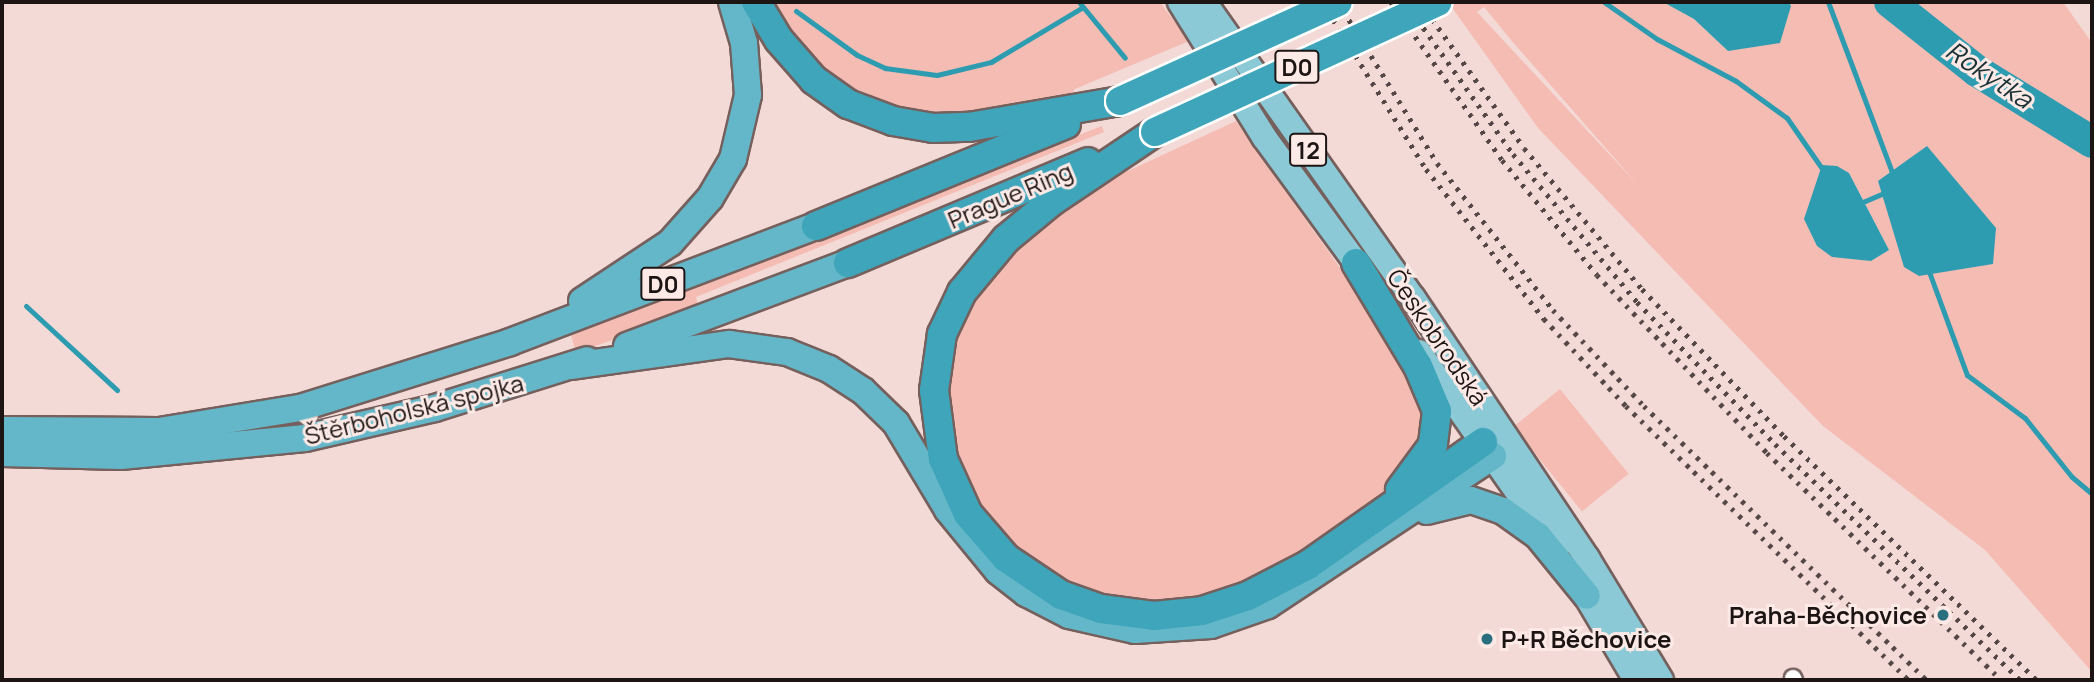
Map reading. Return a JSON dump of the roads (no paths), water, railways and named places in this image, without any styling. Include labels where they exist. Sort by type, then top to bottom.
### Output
[{"type":"highway","points":[[510,342],[659,252],[697,215],[721,181],[742,134],[748,95],[744,43],[732,2]]},
{"type":"highway","points":[[756,2],[779,40],[814,80],[848,104],[893,121],[933,128],[969,127],[1108,105]]},
{"type":"highway","name":"Prague Ring","points":[[510,342],[816,226],[1108,105],[1338,2]]},
{"type":"highway","name":"D0","points":[[1124,150],[1155,132],[1438,2]]},
{"type":"highway","points":[[1124,150],[1051,202],[1006,239],[976,273],[951,312],[938,355],[934,390],[938,437],[951,480],[968,513],[1006,558],[1043,585],[1082,604],[1135,615],[1176,615],[1227,604],[1281,580],[1497,443]]},
{"type":"highway","name":"Prague Ring","points":[[572,366],[848,262],[1124,150]]},
{"type":"highway","points":[[1281,580],[1399,491],[1427,458],[1437,435],[1437,411],[1427,384],[1356,263]]},
{"type":"highway","name":"Štěrboholská spojka","points":[[2,430],[151,432],[250,419],[372,389],[510,342]]},
{"type":"highway","points":[[572,366],[729,344],[787,352],[829,369],[863,391],[896,423],[953,518],[998,571],[1040,601],[1102,625],[1171,631],[1226,621],[1282,597],[1360,545],[1497,443]]},
{"type":"highway","name":"Štěrboholská spojka","points":[[2,453],[133,455],[305,438],[435,408],[572,366]]},
{"type":"highway","points":[[1360,545],[1442,505],[1481,501],[1529,528],[1587,596]]},
{"type":"main road","name":"Českobrodská","points":[[1180,2],[1264,136],[1356,263],[1497,443],[1636,680]]},
{"type":"main road","name":"Českobrodská","points":[[1204,2],[1497,443],[1661,680]]},
{"type":"water","points":[[1663,2],[1789,2],[1791,6],[1780,43],[1728,51],[1694,19]]},
{"type":"water","points":[[1927,146],[1996,228],[1993,264],[1919,276],[1904,267],[1878,181]]},
{"type":"water","points":[[1822,165],[1837,166],[1849,173],[1889,250],[1871,261],[1832,257],[1817,246],[1804,219]]},
{"type":"waterway","points":[[1079,2],[1125,58]]},
{"type":"waterway","points":[[1604,2],[1657,39],[1736,81],[1787,118],[1823,170]]},
{"type":"waterway","points":[[1828,2],[1894,178]]},
{"type":"waterway","name":"Rokytka","points":[[1890,2],[1977,71],[2092,142]]},
{"type":"waterway","points":[[796,11],[857,55],[885,68],[937,75],[991,62],[1083,7]]},
{"type":"waterway","points":[[1858,204],[1888,191]]},
{"type":"waterway","points":[[1928,269],[1967,375],[2025,418],[2072,477],[2092,494]]},
{"type":"waterway","points":[[26,306],[117,390]]},
{"type":"railway","points":[[1322,2],[1426,169],[1544,319],[1626,406],[1909,680]]},
{"type":"railway","points":[[1338,2],[1437,163],[1553,310],[1644,406],[1927,680]]},
{"type":"railway","points":[[1391,2],[1502,160],[1597,275],[1767,453],[2001,680]]},
{"type":"railway","points":[[1405,2],[1513,154],[1637,302],[1775,444],[2020,680]]},
{"type":"railway","points":[[1420,2],[1524,148],[1642,289],[1784,436],[2037,680]]},
{"type":"place","name":"Praha-Běchovice","points":[[1943,615]]},
{"type":"place","name":"P+R Běchovice","points":[[1487,639]]}]
